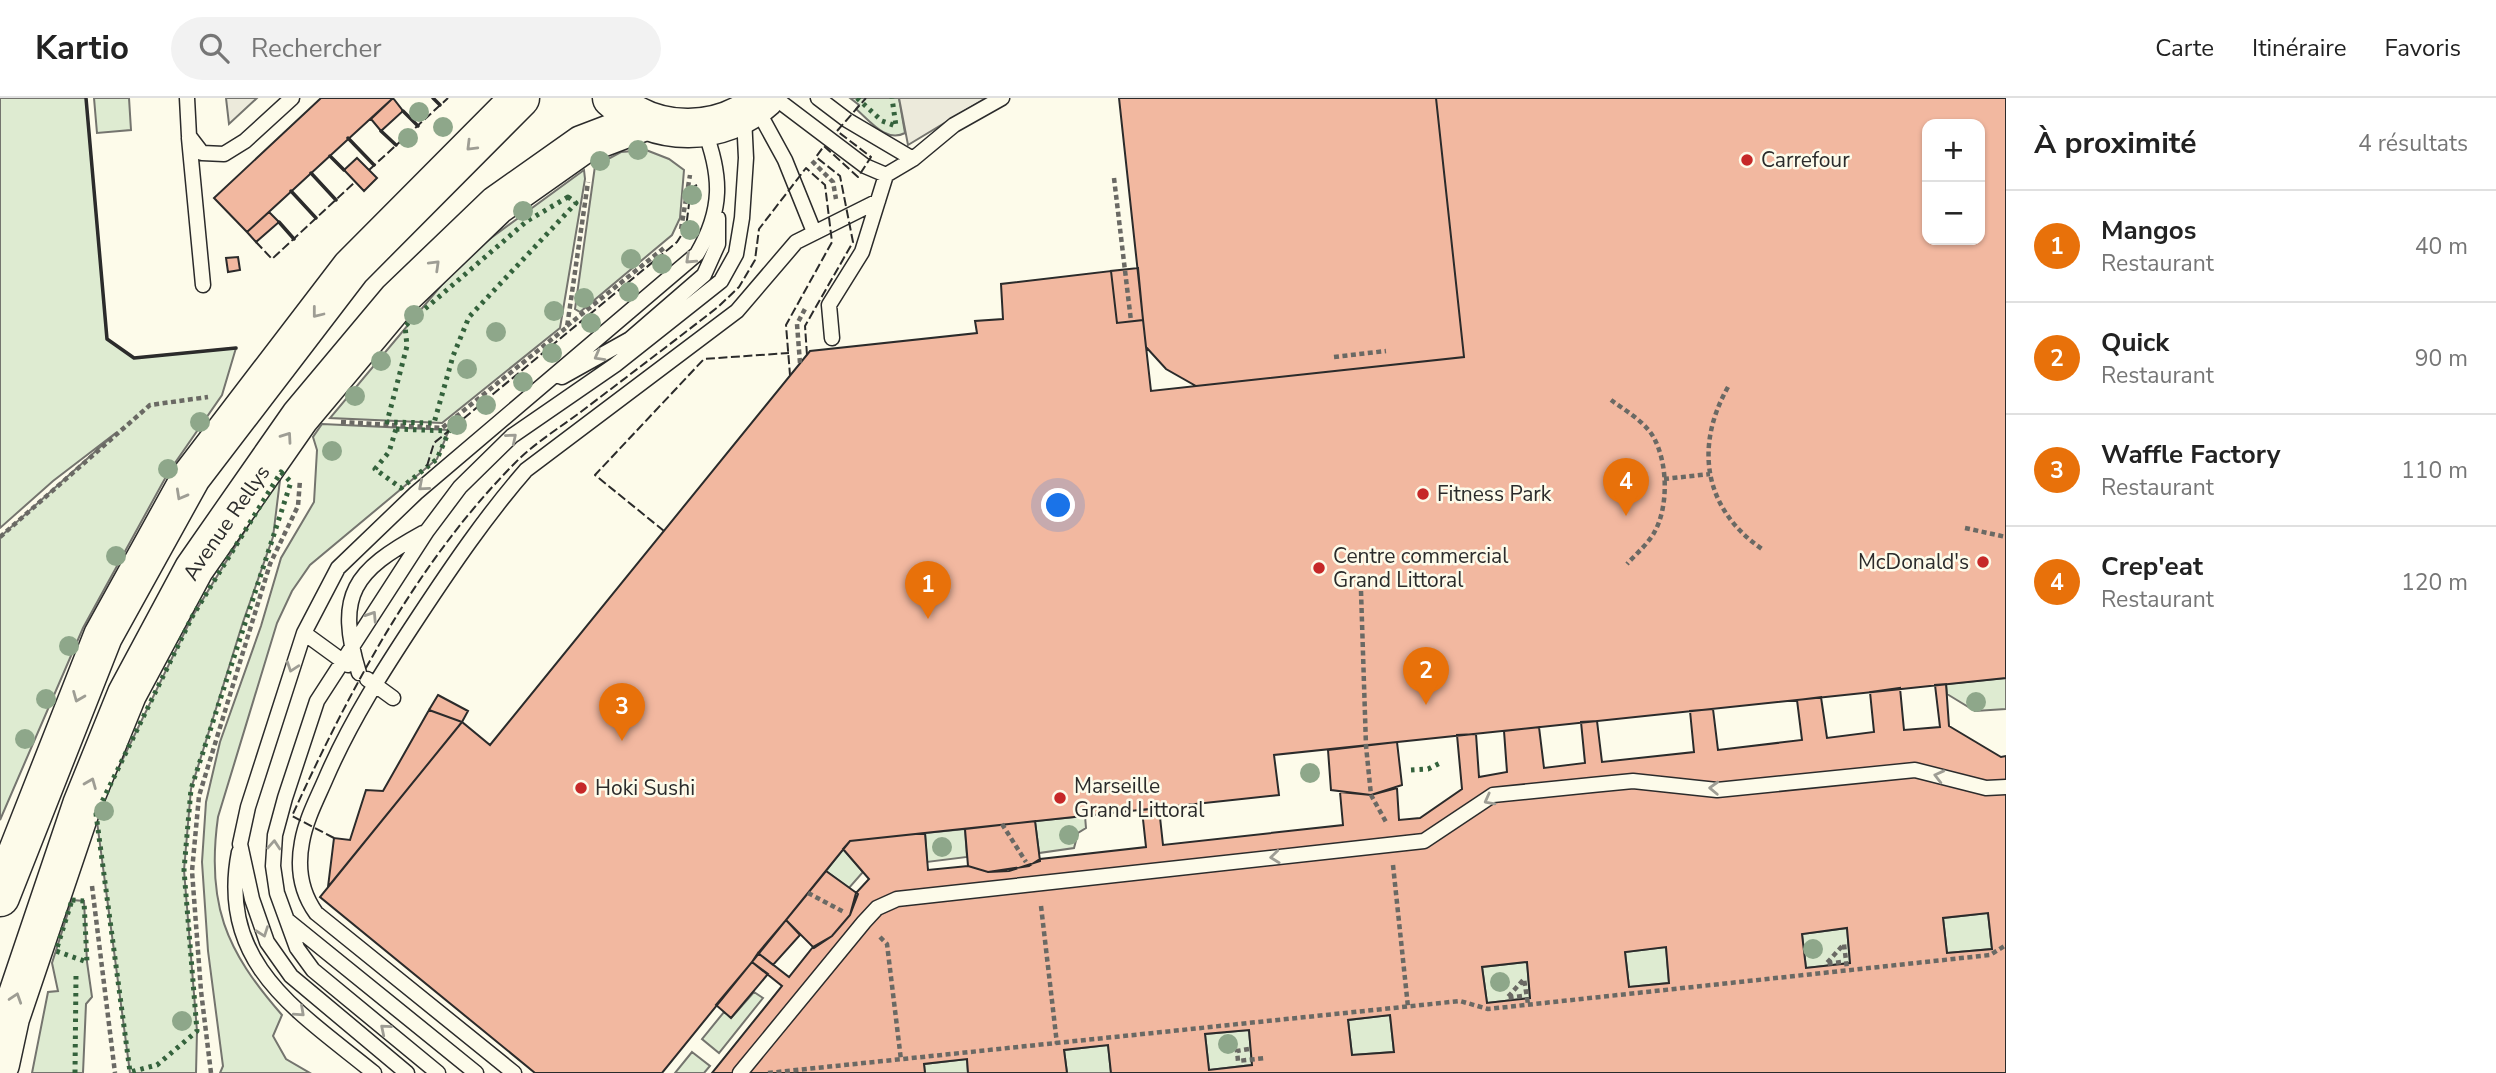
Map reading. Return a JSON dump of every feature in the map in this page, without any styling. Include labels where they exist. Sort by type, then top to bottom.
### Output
[{"type":"street","points":[[0,897],[103,636],[191,477],[351,268],[520,98]]},
{"type":"street","points":[[612,98],[645,121],[674,128],[704,128],[760,104]]},
{"type":"street","name":"Avenue Rellys","points":[[0,1064],[10,1018],[77,818],[127,694],[194,569],[300,417],[398,300],[497,205],[582,145],[645,121]]},
{"type":"lane","points":[[187,98],[204,285]]},
{"type":"lane","points":[[189,136],[202,153],[224,154],[245,141],[292,98]]},
{"type":"lane","points":[[818,98],[847,120],[912,159]]},
{"type":"lane","points":[[832,338],[829,305],[862,252],[886,175],[912,159],[954,125],[1002,98]]},
{"type":"lane","points":[[760,104],[865,166],[886,175]]},
{"type":"lane","points":[[760,104],[814,232]]},
{"type":"lane","points":[[438,1073],[313,970],[297,948],[277,893],[273,866],[275,835],[317,701],[427,531],[460,487],[512,436],[615,365],[721,281],[736,254],[742,218],[746,158],[760,104]]},
{"type":"lane","points":[[532,394],[630,339],[704,275],[718,243],[718,196],[717,163],[704,128]]},
{"type":"lane","points":[[374,1073],[298,1012],[271,984],[247,946],[235,914],[233,882],[248,807],[304,633],[338,568],[415,493],[697,254],[710,233],[718,196]]},
{"type":"lane","points":[[514,1073],[316,913],[304,896],[300,865],[306,822],[344,737],[374,684],[451,567],[497,503],[526,470],[737,312],[796,242],[878,201]]},
{"type":"lane","points":[[359,673],[351,647],[348,606],[362,576],[396,548],[427,531]]},
{"type":"lane","points":[[304,633],[393,698]]},
{"type":"lane","points":[[740,1073],[864,922],[877,908],[897,899],[1424,841],[1493,795],[1592,785],[1633,781],[1717,790],[1915,770],[1986,788],[2006,787]]},
{"type":"lane","points":[[240,844],[251,899],[267,943],[291,976],[407,1073]]},
{"type":"lane","points":[[287,919],[476,1073]]},
{"type":"path","points":[[676,238],[682,228],[690,175]]},
{"type":"path","points":[[567,327],[589,176]]},
{"type":"path","points":[[1114,178],[1131,321]]},
{"type":"path","points":[[338,422],[442,428],[666,246]]},
{"type":"path","points":[[1334,357],[1386,351]]},
{"type":"path","points":[[1728,387],[1715,410],[1708,435],[1710,474],[1721,509],[1738,533],[1762,549]]},
{"type":"path","points":[[0,537],[150,405],[210,397]]},
{"type":"path","points":[[1611,400],[1635,418],[1655,440],[1664,479],[1664,509],[1655,533],[1627,565]]},
{"type":"path","points":[[211,1073],[201,991],[192,871],[199,796],[270,564],[298,506],[301,473]]},
{"type":"path","points":[[1664,479],[1710,474]]},
{"type":"path","points":[[1965,528],[2006,537]]},
{"type":"path","points":[[1361,591],[1366,746],[1371,795],[1388,825],[1408,1007]]},
{"type":"path","points":[[1002,824],[1039,883],[1057,1044]]},
{"type":"path","points":[[92,883],[115,1073]]},
{"type":"path","points":[[808,893],[864,922],[887,944],[901,1061]]},
{"type":"path","points":[[1841,962],[1826,964],[1844,944],[1847,969]]},
{"type":"path","points":[[764,1073],[901,1061],[1460,1001],[1489,1009],[1990,955],[2006,946]]},
{"type":"path","points":[[1522,996],[1507,998],[1524,979],[1528,1004]]},
{"type":"path","points":[[1249,1049],[1237,1051],[1238,1061],[1265,1058]]},
{"type":"green space","points":[[0,98],[86,98],[107,339],[134,358],[236,348],[222,395],[168,473],[83,628],[0,820],[0,537],[117,432],[53,481],[0,528]]},
{"type":"green space","points":[[94,98],[129,98],[131,130],[97,133]]},
{"type":"green space","points":[[850,98],[899,98],[905,133],[885,133],[856,109],[859,105]]},
{"type":"green space","points":[[646,150],[669,159],[684,170],[680,218],[672,235],[580,312],[575,309],[595,166],[621,152]]},
{"type":"green space","points":[[584,170],[585,179],[560,328],[442,423],[330,418],[465,257]]},
{"type":"green space","points":[[322,424],[449,430],[437,459],[310,565],[292,591],[277,623],[218,817],[215,875],[224,924],[234,946],[246,969],[282,1015],[273,1036],[286,1059],[310,1073],[220,1073],[223,1066],[208,951],[202,862],[206,802],[220,742],[261,626],[281,558],[314,502],[317,450],[313,437]]},
{"type":"green space","points":[[281,472],[273,537],[243,622],[191,789],[184,870],[197,1031],[196,1073],[130,1073],[96,814],[192,617]]},
{"type":"green space","points":[[2006,678],[2006,709],[1975,711],[1947,694],[1946,684]]},
{"type":"green space","points":[[1085,816],[1086,828],[1078,833],[1074,848],[1039,853],[1035,821]]},
{"type":"green space","points":[[965,829],[967,857],[927,862],[925,833]]},
{"type":"green space","points":[[843,849],[863,872],[849,888],[826,871]]},
{"type":"green space","points":[[72,900],[84,901],[92,997],[86,1004],[83,1073],[32,1073],[48,992],[58,991],[52,963]]},
{"type":"green space","points":[[1988,913],[1992,949],[1947,953],[1943,918]]},
{"type":"green space","points":[[1847,928],[1850,963],[1806,968],[1802,934]]},
{"type":"green space","points":[[1666,947],[1669,983],[1629,987],[1625,952]]},
{"type":"green space","points":[[1527,962],[1530,998],[1487,1003],[1482,967]]},
{"type":"green space","points":[[754,992],[763,998],[719,1053],[702,1039],[724,1012],[732,1017]]},
{"type":"green space","points":[[1390,1015],[1394,1052],[1352,1055],[1348,1020]]},
{"type":"green space","points":[[1249,1030],[1252,1065],[1209,1070],[1205,1034]]},
{"type":"green space","points":[[1108,1045],[1111,1073],[1067,1073],[1064,1050]]},
{"type":"green space","points":[[692,1052],[710,1066],[704,1073],[675,1073]]},
{"type":"green space","points":[[967,1059],[968,1073],[925,1073],[924,1064]]},
{"type":"shaded area","points":[[226,98],[257,98],[229,124]]},
{"type":"shaded area","points":[[899,98],[986,98],[908,145]]},
{"type":"building","points":[[321,98],[393,98],[247,232],[214,198]]},
{"type":"building","points":[[393,98],[403,111],[381,131],[371,119]]},
{"type":"building","points":[[1119,98],[1436,98],[1464,357],[1196,386],[1166,369],[1146,347]]},
{"type":"building","name":"Centre commercial Grand Littoral","points":[[1436,98],[2006,98],[2006,678],[1274,755],[1279,795],[850,841],[662,1073],[535,1073],[320,897],[462,722],[490,745],[810,351],[977,333],[975,321],[1003,319],[1001,284],[1111,271],[1117,323],[1143,320],[1151,391],[1464,357]]},
{"type":"building","points":[[357,158],[377,178],[364,191],[344,170]]},
{"type":"building","points":[[269,212],[279,222],[256,242],[247,232]]},
{"type":"building","points":[[238,257],[240,270],[228,272],[226,258]]},
{"type":"building","points":[[1138,268],[1143,320],[1117,323],[1111,271]]},
{"type":"building","points":[[1946,684],[1949,726],[2001,757],[2006,756],[2006,1073],[1111,1073],[1108,1045],[1064,1050],[1067,1073],[968,1073],[967,1059],[924,1064],[925,1073],[712,1073],[782,986],[752,962],[758,953],[789,977],[813,947],[832,936],[850,915],[856,893],[869,879],[843,849],[850,841],[925,833],[928,870],[968,866],[988,872],[1029,866],[1040,859],[1146,847],[1142,810],[1159,808],[1163,845],[1343,825],[1340,792],[1371,795],[1397,788],[1399,820],[1420,818],[1462,789],[1457,735],[1476,734],[1479,777],[1507,772],[1504,731],[1539,727],[1544,768],[1585,763],[1581,722],[1597,721],[1602,762],[1694,752],[1690,711],[1713,709],[1718,750],[1802,740],[1797,700],[1821,697],[1827,738],[1874,732],[1870,692],[1900,688],[1904,730],[1940,727],[1935,685]],"holes":[[[1988,913],[1992,949],[1947,953],[1943,918]],[[1847,928],[1850,963],[1806,968],[1802,934]],[[1666,947],[1669,983],[1629,987],[1625,952]],[[1527,962],[1530,998],[1487,1003],[1482,967]],[[1390,1015],[1394,1052],[1352,1055],[1348,1020]],[[1249,1030],[1252,1065],[1209,1070],[1205,1034]]]},
{"type":"building","points":[[438,695],[468,711],[462,722],[429,710]]},
{"type":"building","points":[[429,710],[462,722],[328,887],[334,838],[350,840],[366,790],[383,791]]},
{"type":"building","points":[[1397,742],[1402,785],[1371,795],[1331,790],[1328,750]]},
{"type":"building","points":[[1035,821],[1040,861],[1009,871],[988,872],[968,866],[965,829]]},
{"type":"building","points":[[826,871],[858,894],[850,915],[832,936],[814,948],[786,920]]},
{"type":"building","points":[[786,920],[800,935],[773,965],[758,953]]},
{"type":"building","points":[[752,962],[768,974],[731,1018],[716,1005]]},
{"type":"hedge","points":[[857,98],[882,121],[896,126],[892,98]]},
{"type":"hedge","points":[[568,197],[576,203],[469,317],[453,356],[434,423],[387,422],[407,346],[405,326],[527,221],[568,197]]},
{"type":"hedge","points":[[396,429],[449,431],[437,459],[401,488],[375,469],[389,452],[396,429]]},
{"type":"hedge","points":[[281,472],[291,482],[191,789],[184,870],[197,1031],[157,1065],[130,1072],[96,814],[192,617],[281,472]]},
{"type":"hedge","points":[[1411,770],[1428,769],[1440,763]]},
{"type":"hedge","points":[[72,900],[84,901],[87,962],[56,951],[72,900]]},
{"type":"hedge","points":[[75,1073],[76,975]]},
{"type":"fence","points":[[369,170],[448,98]]},
{"type":"fence","points":[[807,355],[805,326],[853,242],[840,176],[816,157],[824,146],[858,177],[871,157],[837,131],[866,98]]},
{"type":"fence","points":[[334,838],[292,816],[363,673],[390,627],[449,539],[519,459],[718,307],[739,287],[755,260],[759,229],[806,168],[825,185],[832,242],[786,325],[790,375]]},
{"type":"fence","points":[[256,242],[272,259],[355,182]]},
{"type":"fence","points":[[427,466],[434,443],[677,242],[686,228],[691,188],[697,185]]},
{"type":"fence","points":[[664,531],[595,475],[704,359],[789,353]]},
{"type":"wall","points":[[86,98],[107,339],[134,358],[236,348]]},
{"type":"wall","points":[[433,98],[440,105]]},
{"type":"wall","points":[[403,111],[418,126]]},
{"type":"wall","points":[[381,131],[396,145]]},
{"type":"wall","points":[[348,138],[374,165]]},
{"type":"wall","points":[[330,156],[344,170]]},
{"type":"wall","points":[[311,173],[336,200]]},
{"type":"wall","points":[[291,191],[316,218]]},
{"type":"wall","points":[[279,222],[294,239]]},
{"type":"place","name":"Carrefour","points":[[1747,160]]},
{"type":"place","name":"Fitness Park","points":[[1423,494]]},
{"type":"place","name":"Crep'eat","points":[[1626,516]]},
{"type":"place","name":"McDonald's","points":[[1983,562]]},
{"type":"place","name":"Centre commercial Grand Littoral","points":[[1319,568]]},
{"type":"place","name":"Mangos","points":[[928,619]]},
{"type":"place","name":"Quick","points":[[1426,705]]},
{"type":"place","name":"Waffle Factory","points":[[622,741]]},
{"type":"place","name":"Hoki Sushi","points":[[581,788]]},
{"type":"place","name":"Marseille Grand Littoral","points":[[1060,798]]}]
